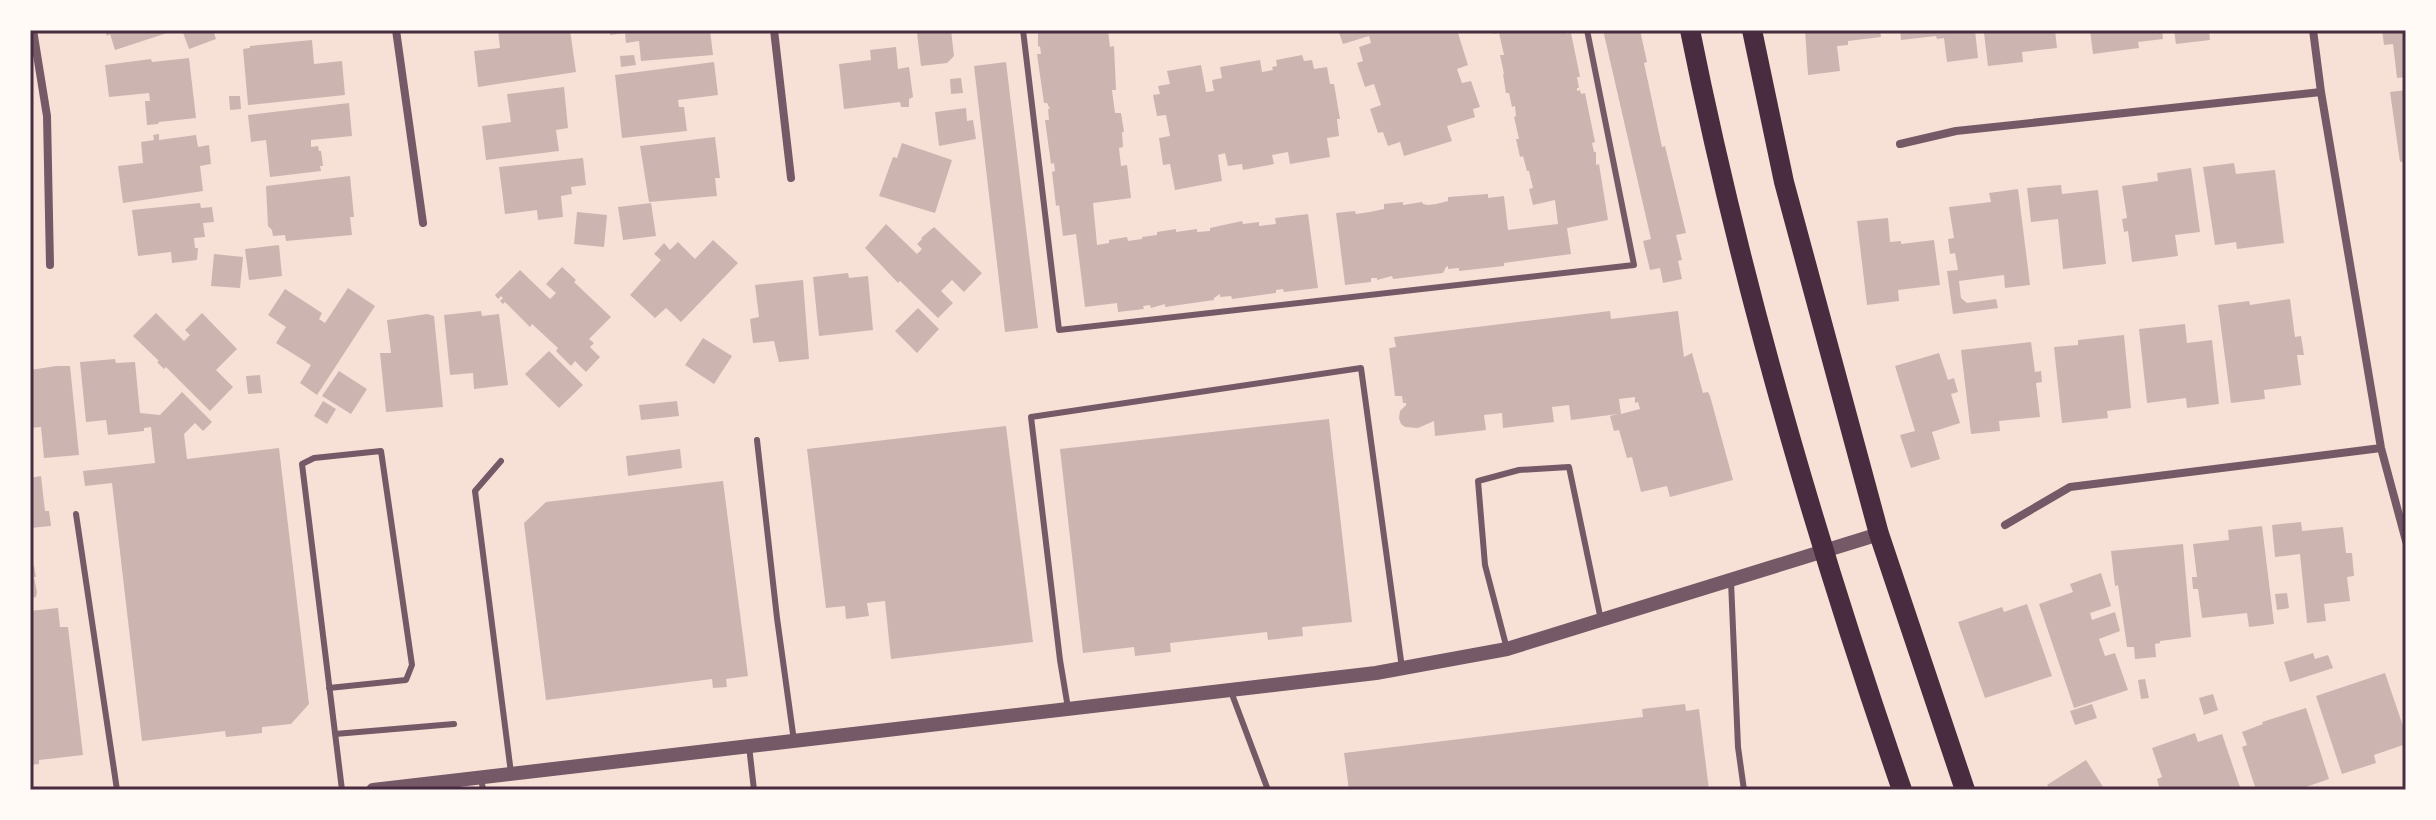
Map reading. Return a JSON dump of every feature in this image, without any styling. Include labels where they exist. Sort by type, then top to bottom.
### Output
[{"type":"main road","points":[[1690,30],[1707,116],[1792,450],[1902,790]]},
{"type":"main road","points":[[1752,30],[1784,182],[1879,534],[1965,790]]},
{"type":"street","points":[[33,30],[47,116],[50,265]]},
{"type":"street","points":[[396,30],[423,223]]},
{"type":"street","points":[[774,30],[791,178]]},
{"type":"street","points":[[2313,30],[2381,448],[2406,541]]},
{"type":"street","points":[[1900,144],[1956,131],[2321,92]]},
{"type":"street","points":[[2005,525],[2070,487],[2381,448]]},
{"type":"street","points":[[373,790],[482,784],[511,773],[1402,668],[1507,649],[1879,534]]},
{"type":"lane","points":[[1023,30],[1059,330],[1634,265],[1587,30]]},
{"type":"lane","points":[[1068,708],[1031,417],[1361,368],[1402,668]]},
{"type":"lane","points":[[757,440],[794,741]]},
{"type":"lane","points":[[329,688],[406,680],[411,673],[381,451],[314,458],[302,464],[329,688],[342,790]]},
{"type":"lane","points":[[501,461],[475,491],[511,773]]},
{"type":"lane","points":[[1507,649],[1485,565],[1478,481],[1519,470],[1569,467],[1601,620]]},
{"type":"lane","points":[[76,514],[117,790]]},
{"type":"lane","points":[[1731,581],[1738,747],[1744,790]]},
{"type":"lane","points":[[1230,689],[1268,790]]},
{"type":"lane","points":[[335,734],[454,724]]},
{"type":"lane","points":[[749,746],[754,790]]},
{"type":"building","points":[[105,30],[166,30],[167,33],[115,50],[110,34],[107,36]]},
{"type":"building","points":[[182,30],[213,30],[216,39],[189,49]]},
{"type":"building","points":[[498,30],[570,30],[576,72],[478,87],[474,51],[500,48]]},
{"type":"building","points":[[610,30],[710,30],[713,55],[641,61],[639,41],[626,43],[625,33],[610,35]]},
{"type":"building","points":[[951,30],[954,56],[947,63],[921,66],[917,33]]},
{"type":"building","points":[[1038,30],[1108,30],[1110,47],[1114,46],[1116,90],[1112,90],[1115,113],[1121,113],[1124,132],[1123,147],[1119,148],[1121,166],[1127,165],[1131,198],[1093,203],[1097,245],[1127,237],[1128,241],[1142,239],[1157,235],[1157,232],[1176,229],[1176,232],[1210,231],[1210,228],[1242,221],[1243,224],[1259,222],[1259,226],[1276,224],[1275,218],[1308,214],[1318,288],[1284,292],[1283,289],[1276,290],[1276,293],[1232,299],[1231,296],[1220,297],[1220,294],[1214,300],[1165,307],[1165,304],[1151,308],[1150,305],[1143,306],[1144,309],[1118,312],[1117,303],[1085,307],[1076,234],[1063,236],[1059,205],[1056,206],[1052,172],[1055,171],[1054,163],[1051,164],[1045,120],[1049,120],[1050,109],[1044,103],[1037,54],[1041,54]]},
{"type":"building","points":[[1338,30],[1457,30],[1468,65],[1457,69],[1462,83],[1471,81],[1480,107],[1473,109],[1475,117],[1447,126],[1452,141],[1404,156],[1400,142],[1388,146],[1383,132],[1378,133],[1370,109],[1381,105],[1374,84],[1365,87],[1357,63],[1363,61],[1359,47],[1371,43],[1369,36],[1343,44]]},
{"type":"building","points":[[1492,30],[1566,30],[1567,34],[1571,33],[1580,77],[1577,77],[1577,91],[1585,93],[1608,220],[1567,228],[1571,254],[1459,271],[1459,268],[1448,269],[1448,266],[1443,273],[1393,279],[1392,276],[1377,280],[1371,278],[1371,282],[1345,285],[1336,213],[1370,212],[1384,209],[1384,204],[1403,202],[1403,205],[1422,202],[1436,204],[1448,201],[1448,197],[1488,194],[1488,198],[1504,196],[1508,230],[1558,224],[1555,200],[1533,205],[1529,171],[1523,156],[1520,157],[1516,139],[1519,139],[1515,106],[1512,107],[1509,93],[1506,93],[1500,55],[1504,55],[1499,33],[1493,34]]},
{"type":"building","points":[[1603,30],[1640,30],[1662,147],[1665,146],[1686,233],[1676,235],[1682,260],[1678,261],[1682,279],[1663,283],[1660,268],[1650,270],[1643,241],[1651,239]]},
{"type":"building","points":[[1805,30],[1880,30],[1881,37],[1848,41],[1848,45],[1837,46],[1840,71],[1808,75]]},
{"type":"building","points":[[1900,30],[1975,30],[1978,58],[1947,62],[1944,38],[1901,40]]},
{"type":"building","points":[[2055,30],[2057,48],[2022,52],[2023,62],[1988,66],[1984,33]]},
{"type":"building","points":[[2090,30],[2162,30],[2163,39],[2138,42],[2139,48],[2093,54]]},
{"type":"building","points":[[2174,30],[2209,30],[2210,40],[2176,44]]},
{"type":"building","points":[[2382,30],[2406,30],[2406,77],[2397,78],[2393,44],[2384,45]]},
{"type":"building","points":[[312,40],[314,64],[342,61],[345,95],[248,105],[243,49]]},
{"type":"building","points":[[896,47],[898,69],[909,67],[913,97],[909,99],[909,107],[901,107],[900,102],[844,109],[839,64],[871,60],[870,50]]},
{"type":"building","points":[[634,55],[636,65],[621,67],[620,56]]},
{"type":"building","points":[[1302,55],[1304,61],[1312,60],[1314,69],[1327,67],[1330,84],[1334,84],[1340,119],[1337,119],[1339,136],[1327,138],[1330,157],[1290,164],[1288,152],[1272,155],[1274,164],[1243,170],[1242,164],[1228,166],[1225,153],[1218,155],[1222,181],[1175,190],[1170,164],[1163,165],[1159,138],[1170,136],[1166,115],[1157,116],[1153,95],[1160,94],[1158,86],[1170,84],[1167,71],[1201,65],[1206,92],[1214,91],[1212,80],[1222,78],[1220,67],[1260,60],[1262,72],[1273,70],[1272,67],[1277,66],[1276,60]]},
{"type":"building","points":[[189,58],[196,118],[147,125],[145,101],[150,101],[149,93],[109,97],[105,65]]},
{"type":"building","points":[[714,62],[718,95],[678,100],[679,107],[684,107],[687,131],[622,138],[615,75]]},
{"type":"building","points":[[1006,62],[1038,328],[1005,332],[974,66]]},
{"type":"building","points":[[961,78],[963,93],[951,94],[950,79]]},
{"type":"building","points":[[564,87],[568,128],[556,130],[559,151],[486,160],[482,126],[511,122],[507,94]]},
{"type":"building","points":[[2406,90],[2406,161],[2400,162],[2390,92]]},
{"type":"building","points":[[229,96],[240,96],[241,109],[230,110]]},
{"type":"building","points":[[349,103],[352,136],[311,140],[311,147],[318,146],[321,151],[321,171],[270,177],[266,140],[251,142],[248,115]]},
{"type":"building","points":[[966,108],[967,121],[973,120],[976,139],[939,146],[935,112]]},
{"type":"building","points":[[159,134],[159,140],[196,135],[198,147],[209,145],[211,164],[200,166],[203,191],[123,203],[118,166],[143,163],[141,142],[154,140],[153,135]]},
{"type":"building","points":[[715,137],[720,178],[715,178],[717,196],[649,202],[640,146]]},
{"type":"building","points":[[902,143],[952,160],[935,213],[879,196],[893,157],[897,158]]},
{"type":"building","points":[[583,158],[586,185],[571,187],[572,194],[561,196],[563,217],[538,220],[537,210],[505,214],[499,167]]},
{"type":"building","points":[[2234,163],[2236,174],[2275,170],[2284,243],[2237,249],[2236,242],[2215,245],[2203,167]]},
{"type":"building","points":[[2191,168],[2200,232],[2175,235],[2178,256],[2132,262],[2128,231],[2124,232],[2122,219],[2127,218],[2122,186],[2158,181],[2157,173]]},
{"type":"building","points":[[350,176],[354,217],[350,217],[352,235],[286,241],[285,235],[273,236],[268,226],[266,186]]},
{"type":"building","points":[[2061,185],[2062,194],[2098,190],[2106,264],[2063,269],[2058,219],[2031,222],[2027,188]]},
{"type":"building","points":[[2018,189],[2030,285],[2005,288],[2004,275],[1959,281],[1961,298],[1967,303],[1996,299],[1998,308],[1953,314],[1947,271],[1958,270],[1955,253],[1950,254],[1948,239],[1954,238],[1949,207],[1991,202],[1989,193]]},
{"type":"building","points":[[200,203],[201,208],[212,207],[214,222],[203,223],[205,237],[194,238],[195,248],[198,248],[197,260],[172,263],[171,252],[138,256],[132,210]]},
{"type":"building","points":[[651,203],[656,236],[623,240],[618,207]]},
{"type":"building","points":[[577,212],[607,215],[604,247],[574,244]]},
{"type":"building","points":[[1888,218],[1890,242],[1901,241],[1901,244],[1934,240],[1940,285],[1898,290],[1899,301],[1867,305],[1857,221]]},
{"type":"building","points":[[886,224],[917,254],[922,249],[917,244],[934,227],[982,273],[964,292],[952,280],[941,291],[953,303],[938,318],[900,281],[898,283],[865,248]]},
{"type":"building","points":[[713,240],[738,263],[681,322],[666,308],[655,318],[630,295],[661,260],[654,254],[664,243],[670,250],[678,242],[695,259]]},
{"type":"building","points":[[279,245],[282,276],[249,280],[245,249]]},
{"type":"building","points":[[214,254],[243,257],[240,288],[211,286]]},
{"type":"building","points":[[562,267],[611,317],[589,339],[594,343],[590,347],[600,357],[586,372],[575,361],[571,366],[556,351],[558,348],[532,324],[530,327],[505,302],[503,304],[501,296],[498,299],[495,295],[520,270],[550,299],[556,293],[546,284]]},
{"type":"building","points":[[848,273],[849,278],[868,276],[873,330],[819,336],[813,277]]},
{"type":"building","points":[[803,280],[809,359],[779,362],[774,341],[753,343],[750,319],[759,317],[755,285]]},
{"type":"building","points":[[348,288],[375,306],[317,395],[300,383],[311,365],[276,343],[286,327],[268,315],[285,289],[322,313],[319,319],[325,323]]},
{"type":"building","points":[[2290,299],[2295,337],[2301,336],[2304,355],[2297,355],[2301,385],[2264,390],[2265,399],[2231,403],[2218,305],[2249,301],[2250,305]]},
{"type":"building","points":[[918,308],[939,329],[917,353],[895,331]]},
{"type":"building","points":[[481,311],[482,316],[499,314],[508,385],[474,389],[473,373],[450,375],[444,315]]},
{"type":"building","points":[[1610,311],[1611,319],[1678,311],[1684,357],[1692,353],[1703,393],[1708,392],[1710,396],[1733,480],[1670,497],[1667,486],[1641,492],[1632,457],[1627,458],[1619,430],[1614,431],[1610,416],[1618,414],[1571,420],[1569,405],[1552,407],[1554,422],[1503,428],[1502,413],[1484,415],[1486,430],[1435,436],[1434,421],[1418,428],[1405,427],[1399,418],[1406,403],[1403,403],[1402,396],[1395,396],[1389,348],[1396,347],[1394,337]],"holes":[[[1635,397],[1635,403],[1638,402],[1640,409],[1621,414],[1619,399]]]},
{"type":"building","points":[[156,313],[184,341],[190,335],[185,330],[202,313],[237,349],[216,370],[233,387],[210,411],[133,336]]},
{"type":"building","points":[[427,314],[434,316],[443,407],[386,412],[380,353],[391,353],[387,320]]},
{"type":"building","points":[[2185,324],[2187,343],[2212,340],[2219,404],[2187,408],[2186,398],[2147,403],[2139,329]]},
{"type":"building","points":[[2124,335],[2131,408],[2107,411],[2108,418],[2062,423],[2054,347],[2078,345],[2078,340]]},
{"type":"building","points":[[703,338],[732,356],[714,384],[685,365]]},
{"type":"building","points":[[2031,342],[2035,372],[2041,371],[2042,382],[2036,383],[2040,417],[1999,421],[2000,431],[1971,434],[1961,350]]},
{"type":"building","points":[[549,351],[583,385],[559,408],[525,374]]},
{"type":"building","points":[[1939,353],[1948,380],[1954,378],[1958,392],[1951,394],[1960,423],[1932,432],[1940,459],[1911,468],[1900,435],[1915,431],[1895,366]]},
{"type":"building","points":[[115,359],[116,363],[135,362],[140,413],[160,415],[182,392],[212,422],[203,431],[195,423],[184,434],[187,459],[279,448],[309,704],[291,724],[262,727],[262,733],[226,737],[225,731],[142,741],[112,483],[85,486],[83,471],[155,463],[151,427],[144,428],[144,431],[108,435],[106,420],[86,422],[80,362]]},
{"type":"building","points":[[70,366],[79,455],[44,458],[41,427],[30,428],[30,370]]},
{"type":"building","points":[[339,371],[367,389],[351,414],[322,396]]},
{"type":"building","points":[[260,375],[262,393],[248,394],[246,376]]},
{"type":"building","points":[[323,401],[336,409],[327,424],[314,416]]},
{"type":"building","points":[[677,401],[679,416],[641,420],[639,405]]},
{"type":"building","points":[[1329,419],[1352,622],[1302,627],[1303,636],[1268,640],[1267,632],[1170,643],[1171,652],[1135,656],[1134,647],[1083,653],[1060,449]]},
{"type":"building","points":[[1006,426],[1033,642],[891,659],[885,601],[867,603],[869,616],[846,619],[845,606],[826,608],[807,449]]},
{"type":"building","points":[[680,449],[682,468],[628,476],[626,456]]},
{"type":"building","points":[[41,476],[45,511],[49,511],[51,526],[30,528],[30,478]]},
{"type":"building","points":[[723,481],[748,676],[726,679],[727,687],[713,688],[712,679],[546,700],[524,523],[546,502]]},
{"type":"building","points":[[2301,522],[2302,531],[2343,527],[2346,553],[2352,553],[2354,576],[2347,577],[2350,601],[2324,604],[2326,621],[2307,623],[2300,554],[2275,557],[2272,525]]},
{"type":"building","points":[[2262,526],[2274,624],[2249,627],[2247,613],[2202,618],[2198,589],[2193,589],[2192,577],[2197,577],[2193,544],[2229,540],[2228,530]]},
{"type":"building","points":[[2183,544],[2191,637],[2160,641],[2155,644],[2156,657],[2135,659],[2134,647],[2127,647],[2111,551]]},
{"type":"building","points":[[30,566],[34,566],[37,592],[36,597],[30,598]]},
{"type":"building","points":[[2101,573],[2111,606],[2090,613],[2092,620],[2115,612],[2120,631],[2099,639],[2105,656],[2115,653],[2128,690],[2074,708],[2039,604],[2073,592],[2070,584]]},
{"type":"building","points":[[2287,593],[2289,608],[2277,610],[2275,594]]},
{"type":"building","points":[[2027,604],[2052,676],[1985,698],[1958,622],[2002,607],[2004,612]]},
{"type":"building","points":[[58,608],[60,627],[68,627],[83,755],[39,760],[39,764],[30,765],[30,611]]},
{"type":"building","points":[[2313,653],[2315,659],[2328,655],[2333,668],[2290,682],[2284,662]]},
{"type":"building","points":[[2385,673],[2406,735],[2406,744],[2374,755],[2376,763],[2342,774],[2316,696]]},
{"type":"building","points":[[2145,679],[2149,698],[2141,699],[2138,680]]},
{"type":"building","points":[[2213,694],[2218,710],[2204,715],[2199,698]]},
{"type":"building","points":[[1685,704],[1686,711],[1699,709],[1709,790],[1349,790],[1344,753],[1643,717],[1642,709]]},
{"type":"building","points":[[2092,704],[2097,718],[2075,725],[2070,711]]},
{"type":"building","points":[[2306,708],[2329,779],[2297,790],[2256,790],[2242,747],[2247,745],[2242,732]]},
{"type":"building","points":[[2195,733],[2198,742],[2222,734],[2241,790],[2160,790],[2157,779],[2162,777],[2152,748]]},
{"type":"building","points":[[2086,760],[2105,790],[2051,790],[2047,785]]}]
